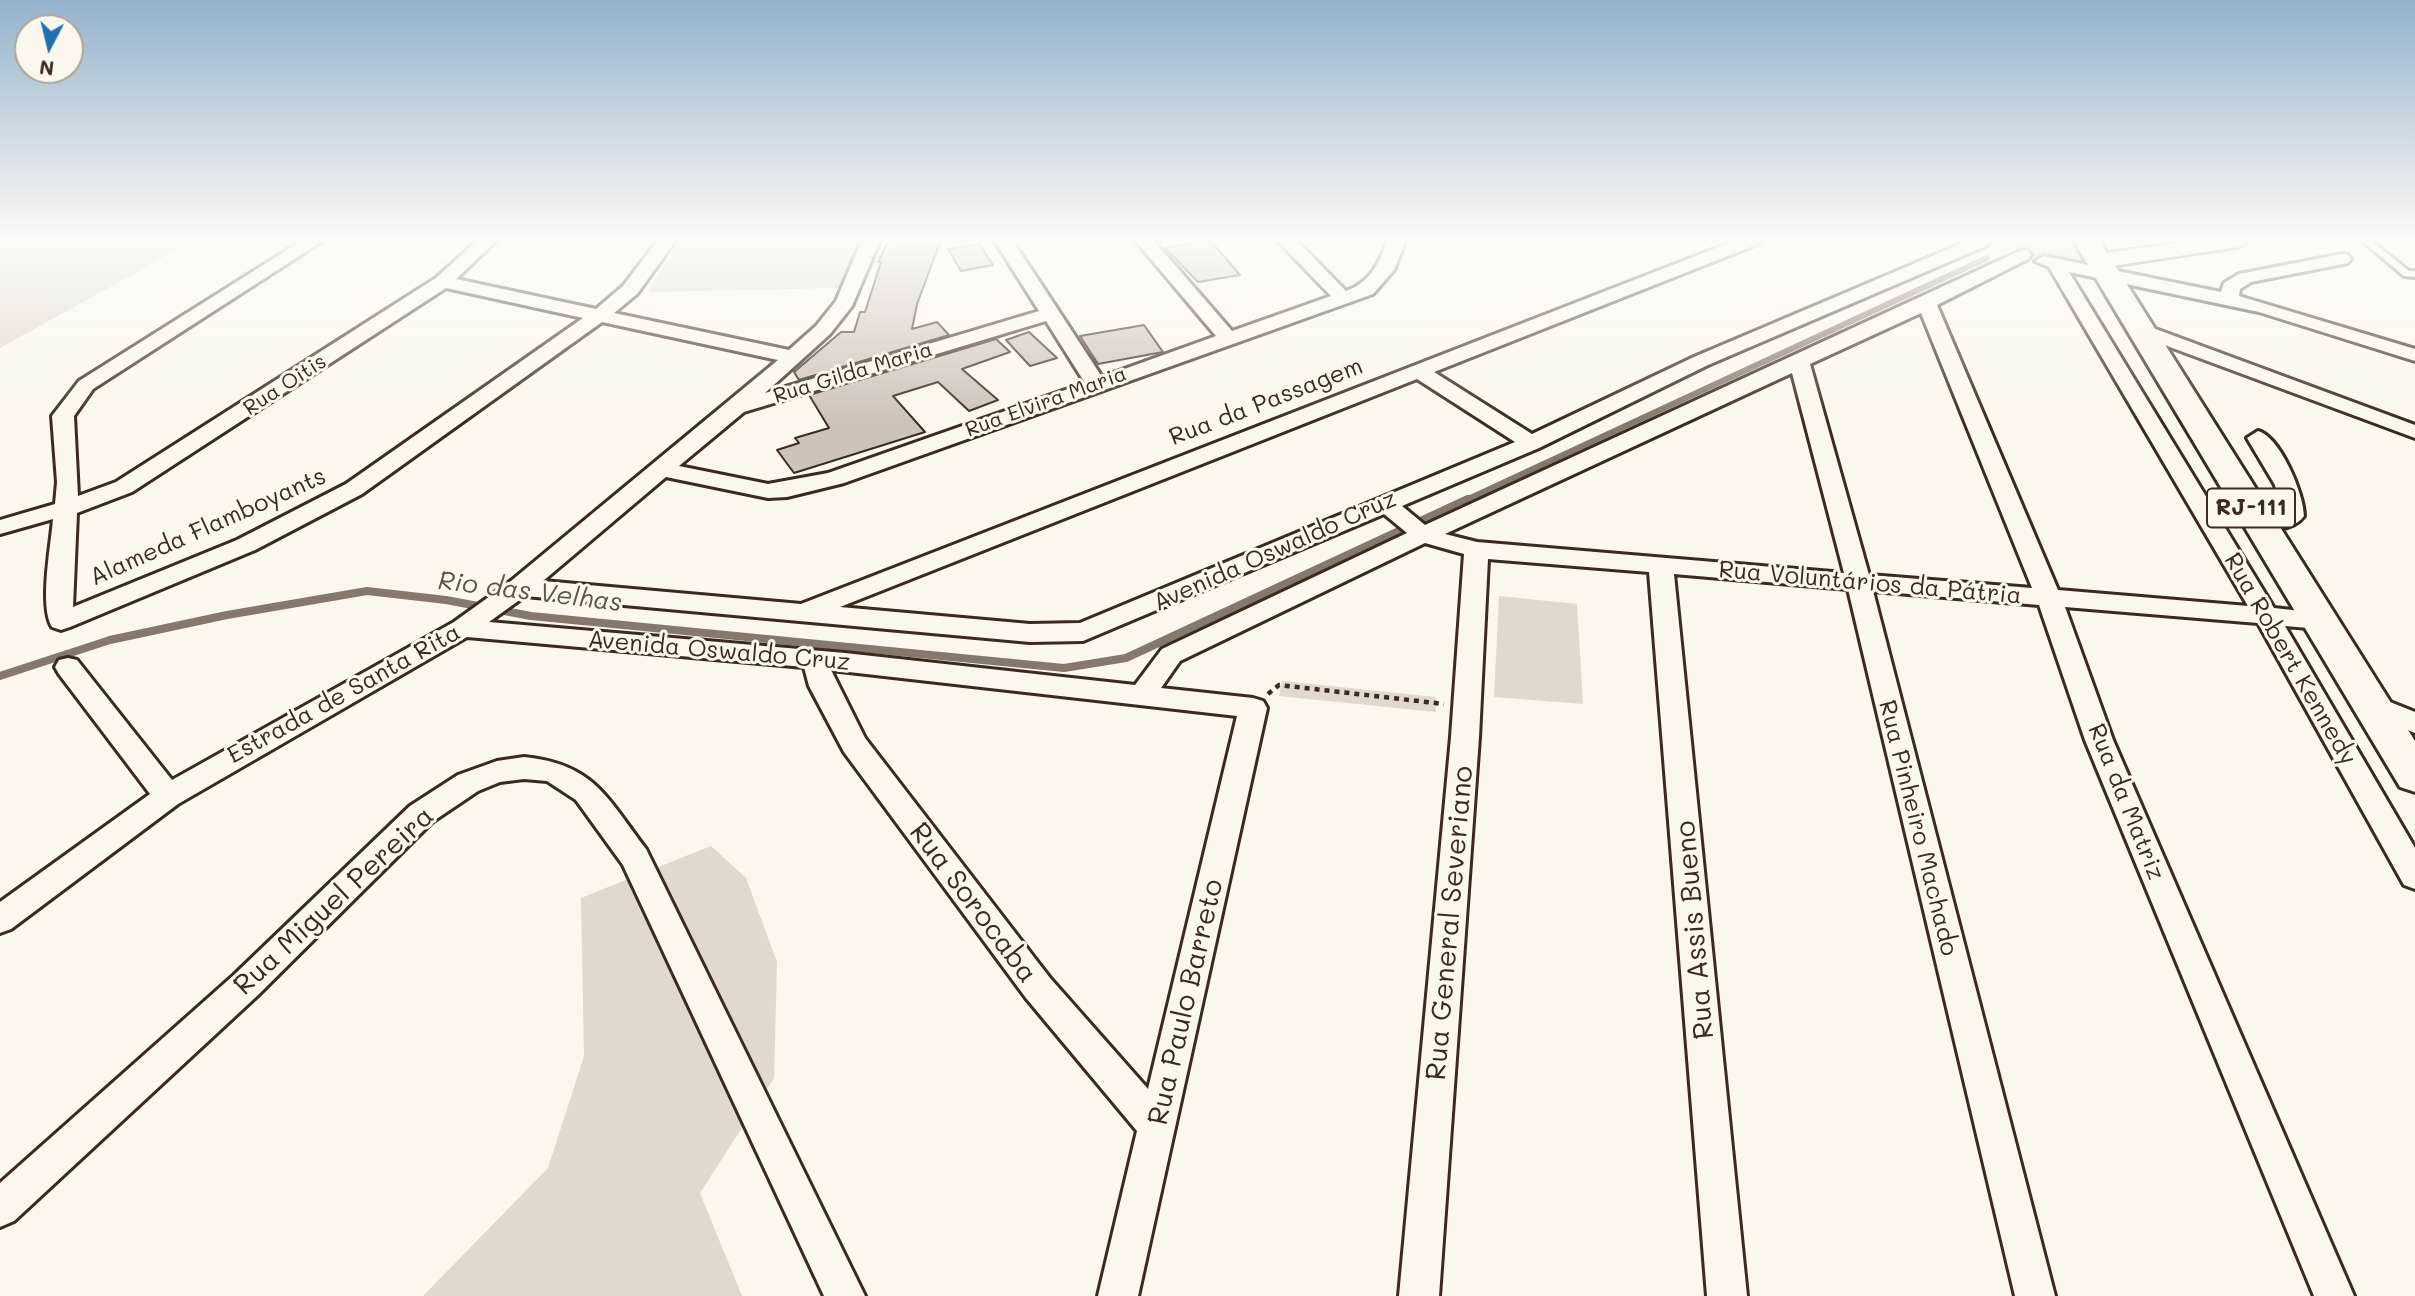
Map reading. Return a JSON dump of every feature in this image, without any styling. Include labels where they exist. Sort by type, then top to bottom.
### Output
[{"type":"main road","name":"RJ-111","points":[[2124,300],[2415,776]]},
{"type":"street","points":[[61,621],[59,596],[68,508],[63,416],[86,385],[219,300]]},
{"type":"street","name":"Rua Oitis","points":[[0,527],[68,508],[124,487],[414,300]]},
{"type":"street","points":[[534,300],[794,358]]},
{"type":"street","name":"Alameda Flamboyants","points":[[61,621],[246,545],[354,489],[617,300]]},
{"type":"street","name":"Estrada de Santa Rita","points":[[4,916],[168,796],[273,733],[469,623],[514,592],[794,358],[823,330],[846,300]]},
{"type":"street","points":[[1041,300],[1096,384]]},
{"type":"street","points":[[1196,300],[1228,338]]},
{"type":"street","name":"Rua Elvira Maria","points":[[663,470],[768,491],[787,490],[836,478],[1096,384],[1340,300]]},
{"type":"street","name":"Rua da Passagem","points":[[799,614],[1598,300]]},
{"type":"street","name":"Avenida Oswaldo Cruz","points":[[1144,690],[1171,654],[1405,520],[1531,443],[1701,361],[1845,300]]},
{"type":"street","name":"Avenida Oswaldo Cruz","points":[[514,592],[1030,633],[1083,632],[1405,520],[1799,361],[1932,300]]},
{"type":"street","name":"Rua Robert Kennedy","points":[[2077,300],[2266,615],[2415,876]]},
{"type":"street","points":[[2237,300],[2415,355]]},
{"type":"street","name":"Rua da Matriz","points":[[1927,303],[2049,598],[2099,740],[2334,1296]]},
{"type":"street","name":"Rua Gilda Maria","points":[[736,408],[1050,314]]},
{"type":"street","points":[[2142,330],[2415,432]]},
{"type":"street","name":"Rua Pinheiro Machado","points":[[1799,361],[1858,583],[2035,1296]]},
{"type":"street","points":[[1418,371],[1531,443]]},
{"type":"street","points":[[2258,438],[2288,488],[2294,505],[2291,516],[2278,522],[2259,522]]},
{"type":"street","name":"Rua Voluntários da Pátria","points":[[1405,520],[1476,550],[2320,621]]},
{"type":"street","name":"Rua General Severiano","points":[[1419,1296],[1476,550]]},
{"type":"street","name":"Rua Assis Bueno","points":[[1661,565],[1727,1296]]},
{"type":"street","points":[[878,621],[885,580]]},
{"type":"street","name":"Avenida Oswaldo Cruz","points":[[469,623],[816,661],[1144,690],[1253,708]]},
{"type":"street","name":"Rua Sorocaba","points":[[816,661],[823,686],[854,745],[1038,988],[1157,1127]]},
{"type":"street","points":[[68,667],[168,796]]},
{"type":"street","points":[[2370,704],[2415,723]]},
{"type":"street","name":"Rua Paulo Barreto","points":[[1118,1296],[1253,708]]},
{"type":"street","name":"Rua Miguel Pereira","points":[[0,1208],[246,985],[421,814],[468,783],[497,772],[524,768],[553,771],[586,792],[635,858],[845,1296]]},
{"type":"path","points":[[1253,708],[1279,684],[1465,710]]},
{"type":"shaded area","points":[[0,300],[86,300],[0,348]]},
{"type":"shaded area","points":[[1499,596],[1577,604],[1583,704],[1494,697]]},
{"type":"shaded area","points":[[1282,681],[1436,697],[1436,712],[1279,696]]},
{"type":"shaded area","points":[[711,846],[746,878],[777,962],[774,1078],[700,1193],[742,1296],[423,1296],[548,1168],[584,1056],[581,898]]},
{"type":"building","points":[[869,300],[918,300],[912,329],[937,322],[949,335],[799,380],[794,372],[841,332],[854,332],[860,312],[865,312]]},
{"type":"building","points":[[1144,325],[1163,352],[1098,364],[1080,336]]},
{"type":"building","points":[[1029,332],[1057,358],[1030,366],[1006,340]]},
{"type":"building","points":[[996,339],[1010,352],[962,369],[998,400],[969,411],[938,382],[893,396],[925,432],[794,473],[777,450],[799,443],[795,438],[829,428],[809,395]]},
{"type":"waterway","points":[[1464,501],[1896,300]]},
{"type":"waterway","name":"Rio das Velhas","points":[[0,676],[110,640],[227,615],[367,591],[446,600],[531,616],[1064,668],[1126,658],[1468,499]]}]
